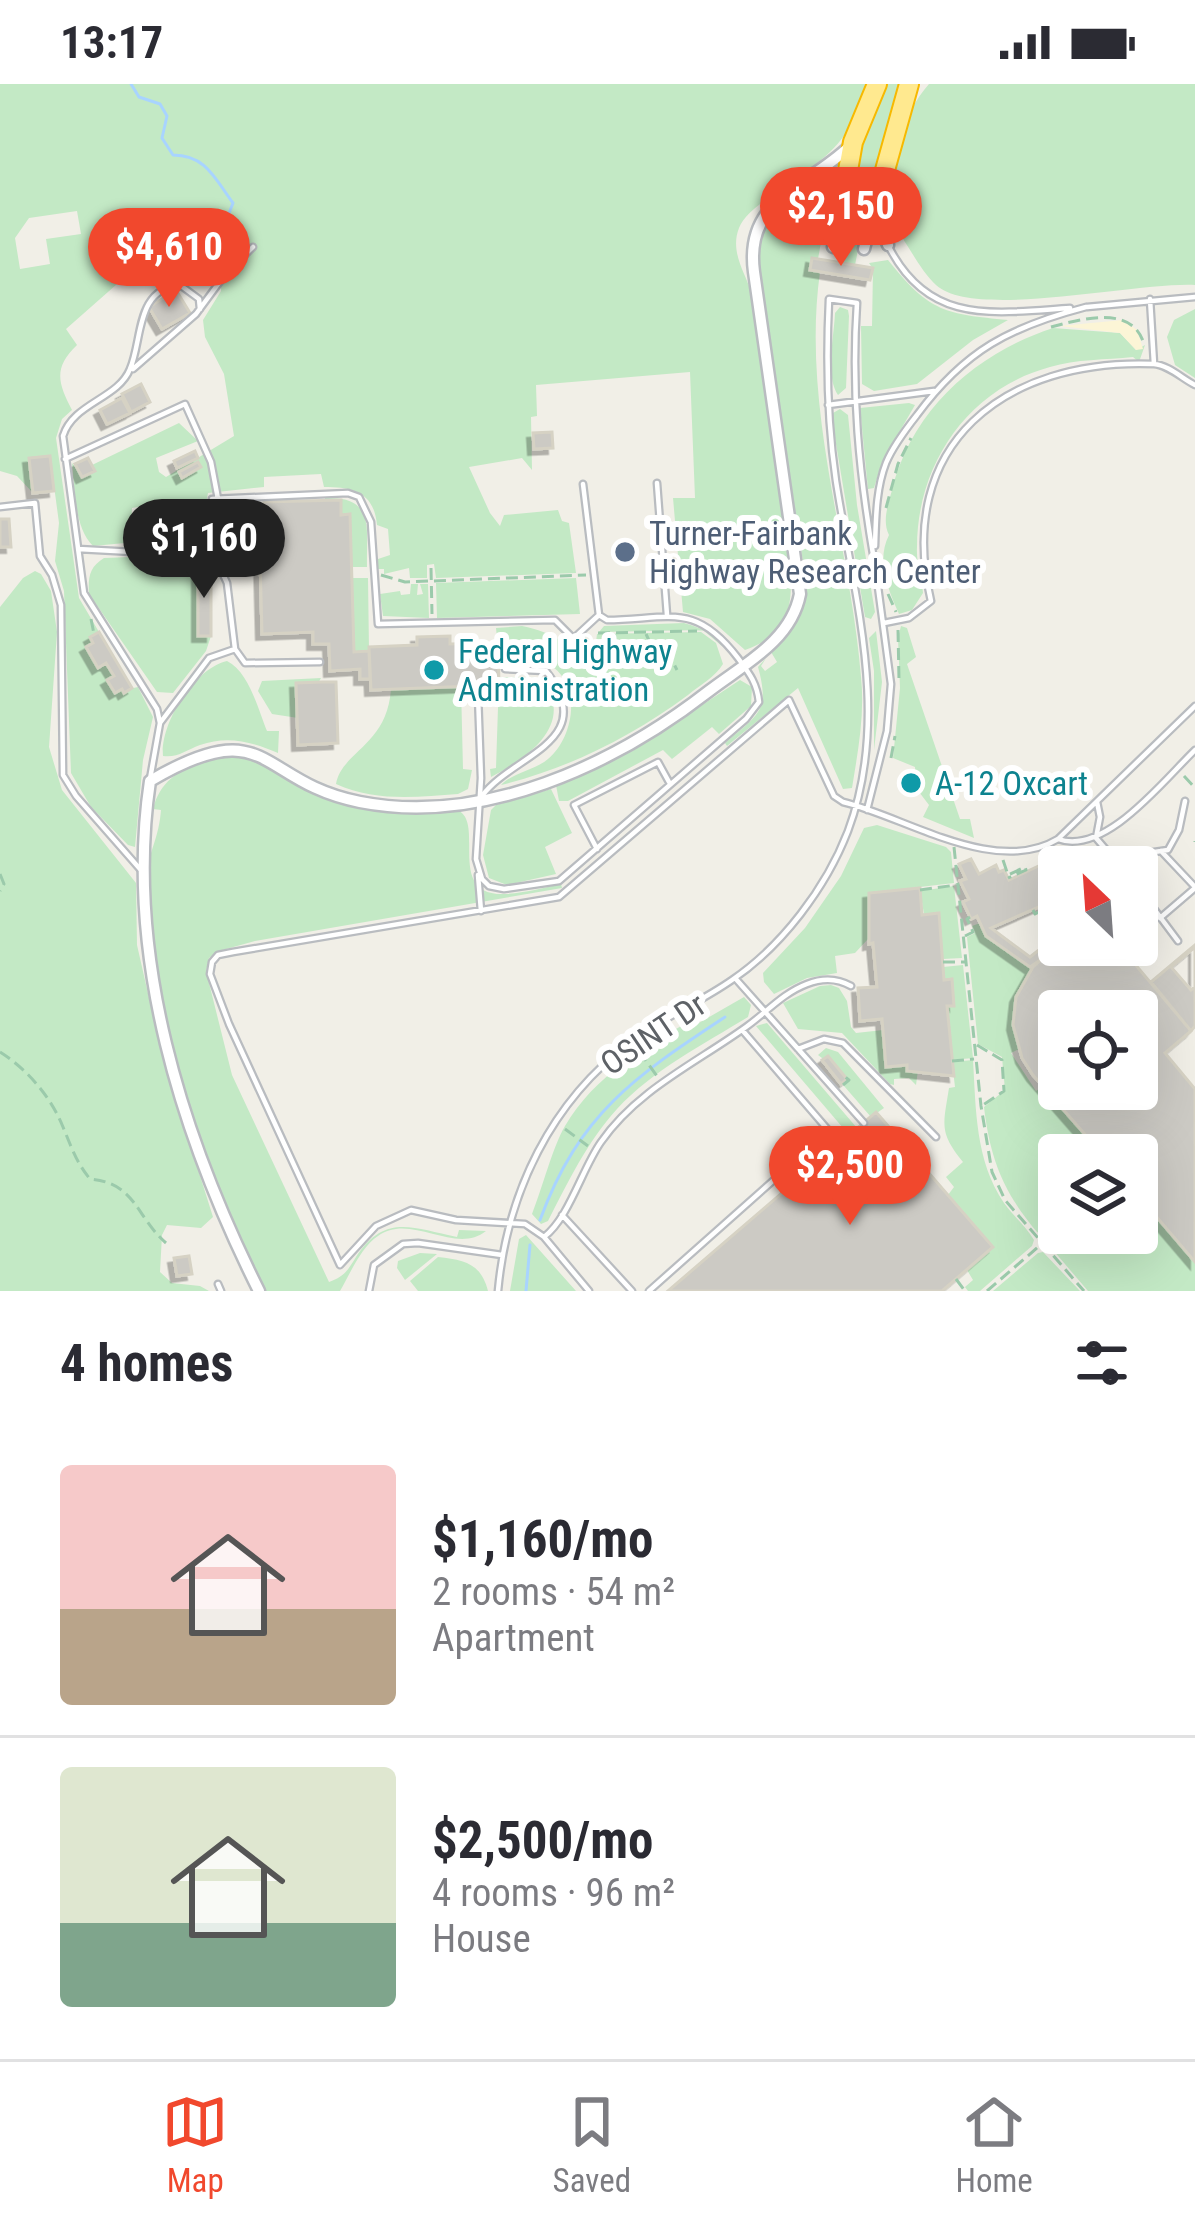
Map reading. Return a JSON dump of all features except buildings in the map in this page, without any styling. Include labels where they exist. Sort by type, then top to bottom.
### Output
[{"type":"highway","points":[[875,206],[907,93],[922,84]]},
{"type":"highway","points":[[843,200],[853,142],[873,89]]},
{"type":"street","points":[[259,1291],[202,1163],[152,972],[144,874],[150,781],[204,753],[232,749],[267,758],[315,786],[364,803],[410,806],[478,801],[568,775],[629,745],[676,717],[782,633],[798,608],[800,594],[752,260],[759,222],[853,142]]},
{"type":"street","points":[[785,196],[810,192],[875,206]]},
{"type":"street","points":[[833,247],[843,200]]},
{"type":"street","points":[[875,206],[888,245]]},
{"type":"street","points":[[864,249],[875,206]]},
{"type":"lane","points":[[888,245],[912,281],[956,308],[989,314],[1195,297]]},
{"type":"lane","points":[[150,781],[160,723],[154,701],[84,593],[63,436],[68,422],[200,309],[253,247]]},
{"type":"lane","points":[[129,373],[143,312],[154,295],[180,285],[200,299],[200,309]]},
{"type":"lane","name":"OSINT Dr","points":[[498,1291],[509,1222],[548,1132],[586,1080],[632,1041],[736,978],[795,921],[848,832],[866,753],[868,683],[828,405],[829,299],[857,303],[854,402]]},
{"type":"lane","points":[[1150,299],[1154,364]]},
{"type":"lane","points":[[874,560],[876,506],[887,461],[934,392],[964,360],[1004,334],[1086,307]]},
{"type":"lane","points":[[884,623],[909,619],[931,601],[921,551],[928,495],[946,455],[969,424],[1010,391],[1049,375],[1154,364],[1195,385]]},
{"type":"lane","points":[[828,405],[934,392]]},
{"type":"lane","points":[[854,402],[859,468],[891,684],[887,731],[866,811]]},
{"type":"lane","points":[[65,459],[185,404],[211,462],[218,499]]},
{"type":"lane","points":[[657,483],[668,618]]},
{"type":"lane","points":[[583,484],[599,615]]},
{"type":"lane","points":[[320,662],[244,663],[235,649],[226,583],[211,548],[212,500],[332,492],[359,497],[371,522],[378,624],[555,620],[597,662]]},
{"type":"lane","points":[[0,507],[35,503],[40,556],[61,605],[63,775],[144,874]]},
{"type":"lane","points":[[78,549],[211,548]]},
{"type":"lane","points":[[478,870],[496,889],[559,881],[746,719],[759,702],[758,689],[743,665],[708,624],[668,618],[607,620],[599,615]]},
{"type":"lane","points":[[574,638],[599,615]]},
{"type":"lane","points":[[160,723],[209,658],[235,649]]},
{"type":"lane","points":[[478,801],[500,778],[550,746],[560,726],[560,689],[546,671],[505,669]]},
{"type":"lane","points":[[478,695],[481,911]]},
{"type":"lane","points":[[589,1291],[544,1237],[525,1224],[456,1220],[410,1210],[376,1226],[340,1265],[229,1024],[210,974],[212,962],[233,952],[559,897],[789,700],[834,796],[866,811],[999,852],[1034,851],[1058,839],[1195,706]]},
{"type":"lane","points":[[1058,839],[1072,844],[1116,826],[1195,750]]},
{"type":"lane","points":[[597,849],[574,805],[658,762],[670,783]]},
{"type":"lane","points":[[1096,802],[1100,817],[1096,838]]},
{"type":"lane","points":[[1158,851],[1168,850],[1179,830],[1185,802]]},
{"type":"lane","points":[[1096,838],[1103,846]]},
{"type":"lane","points":[[1160,918],[1195,888],[1161,851]]},
{"type":"lane","points":[[1158,915],[1178,941]]},
{"type":"lane","points":[[736,978],[864,1123]]},
{"type":"lane","points":[[544,1237],[562,1215],[602,1140],[661,1082],[794,990],[821,979],[851,986]]},
{"type":"lane","points":[[649,1291],[829,1131],[742,1030]]},
{"type":"lane","points":[[798,1049],[824,1039],[843,1043],[936,1137]]},
{"type":"lane","points":[[562,1215],[632,1291]]},
{"type":"lane","points":[[369,1291],[374,1265],[403,1244],[502,1255]]},
{"type":"path","points":[[431,568],[432,625]]},
{"type":"path","points":[[377,575],[405,582],[594,575]]},
{"type":"path","points":[[94,634],[90,624],[97,615]]},
{"type":"path","points":[[640,619],[658,660],[669,654],[677,670]]},
{"type":"path","points":[[598,633],[706,633]]},
{"type":"path","points":[[1181,773],[1195,788]]},
{"type":"path","points":[[954,847],[992,1172],[1005,1200],[1038,1237]]},
{"type":"path","points":[[1004,860],[1008,875],[1026,870],[1008,878]]},
{"type":"path","points":[[0,874],[4,884],[0,891]]},
{"type":"path","points":[[920,890],[957,885]]},
{"type":"path","points":[[1033,910],[1038,912]]},
{"type":"path","points":[[963,937],[973,932],[970,917]]},
{"type":"path","points":[[970,926],[979,921]]},
{"type":"path","points":[[943,962],[966,962]]},
{"type":"path","points":[[975,1044],[1001,1058],[1004,1089],[981,1106]]},
{"type":"path","points":[[638,1051],[654,1072]]},
{"type":"path","points":[[0,1052],[24,1069],[46,1098],[90,1179],[125,1189],[166,1243]]},
{"type":"path","points":[[952,1061],[977,1058]]},
{"type":"path","points":[[841,1087],[849,1080],[843,1075]]},
{"type":"path","points":[[566,1129],[586,1144]]},
{"type":"path","points":[[987,1291],[1038,1247]]},
{"type":"path","points":[[1052,1254],[1084,1291]]},
{"type":"path","points":[[956,1280],[965,1291]]},
{"type":"green space","points":[[0,84],[865,84],[843,137],[820,161],[753,210],[737,236],[739,261],[751,291],[791,592],[780,627],[745,650],[710,619],[683,612],[673,498],[695,498],[690,372],[536,385],[532,470],[522,458],[469,467],[500,526],[504,515],[558,510],[562,521],[569,523],[576,573],[436,578],[434,564],[427,565],[427,578],[410,578],[409,568],[384,574],[384,569],[378,569],[378,559],[390,555],[388,529],[377,525],[367,498],[353,490],[324,487],[321,474],[264,477],[264,487],[208,493],[201,531],[187,543],[139,546],[139,532],[152,528],[157,513],[149,505],[132,508],[125,543],[93,546],[79,519],[72,463],[83,477],[94,471],[92,465],[179,423],[198,441],[156,458],[159,472],[166,477],[234,436],[224,374],[205,337],[203,320],[221,291],[220,267],[178,258],[142,262],[66,329],[77,345],[64,361],[60,376],[72,410],[62,419],[56,438],[79,598],[99,632],[87,647],[98,668],[106,663],[114,676],[108,680],[115,692],[138,687],[153,717],[143,760],[135,847],[91,807],[71,773],[64,591],[55,561],[59,523],[50,456],[29,459],[33,493],[17,476],[0,471]],"holes":[[[77,211],[81,234],[46,239],[50,264],[20,269],[15,238],[29,218]]]},
{"type":"green space","points":[[882,84],[900,84],[872,186],[862,191],[852,185],[852,177]]},
{"type":"green space","points":[[929,84],[1195,84],[1195,285],[1019,300],[956,295],[936,285],[903,239],[894,243],[889,202],[899,138]]},
{"type":"green space","points":[[806,196],[816,199],[826,214],[818,259],[811,270],[820,272],[817,374],[862,691],[852,788],[843,789],[798,688],[727,746],[725,743],[759,711],[763,693],[758,667],[766,658],[761,666],[765,671],[777,662],[771,652],[787,635],[803,598],[805,575],[758,241],[765,219],[778,206]]},
{"type":"green space","points":[[859,213],[864,220],[855,265],[841,263],[850,217]]},
{"type":"green space","points":[[888,260],[916,291],[940,308],[1008,320],[973,340],[917,384],[874,391],[862,384],[861,326],[872,326],[873,269],[869,263]]},
{"type":"green space","points":[[840,307],[849,316],[846,388],[838,395],[831,356],[835,313]]},
{"type":"green space","points":[[1195,309],[1195,378],[1175,365],[1167,337],[1174,320]]},
{"type":"green space","points":[[1053,328],[1120,333],[1136,350],[1145,345],[1139,362],[1133,357],[1070,362],[1021,378],[972,412],[937,459],[926,487],[917,547],[923,593],[912,610],[899,614],[884,565],[889,535],[886,519],[915,434],[951,388],[974,369]]},
{"type":"green space","points":[[915,405],[882,462],[874,488],[868,489],[860,408]]},
{"type":"green space","points":[[840,409],[848,415],[875,612],[871,619],[865,617],[833,426],[833,413]]},
{"type":"green space","points":[[325,498],[341,499],[353,502],[365,517],[367,567],[352,567],[350,515],[341,515],[340,500]]},
{"type":"green space","points":[[187,555],[198,566],[198,635],[211,636],[206,651],[173,693],[157,692],[89,594],[89,578],[104,558]]},
{"type":"green space","points":[[35,571],[51,591],[57,632],[49,747],[62,790],[136,883],[137,945],[162,1055],[213,1217],[201,1228],[167,1225],[160,1272],[172,1283],[209,1291],[0,1291],[0,607],[23,578]]},
{"type":"green space","points":[[352,578],[368,578],[369,651],[354,652]]},
{"type":"green space","points":[[576,578],[580,614],[437,618],[436,583]]},
{"type":"green space","points":[[411,584],[418,584],[417,595],[423,594],[420,584],[428,584],[429,618],[383,616],[380,594],[410,594]]},
{"type":"green space","points":[[684,623],[703,630],[599,632],[604,626]]},
{"type":"green space","points":[[522,626],[560,640],[590,667],[600,661],[595,650],[597,634],[701,632],[716,643],[723,664],[688,695],[622,737],[551,770],[501,785],[557,750],[571,713],[568,688],[553,667],[534,660],[499,658],[496,628]]},
{"type":"green space","points":[[901,626],[907,628],[916,657],[907,664],[960,819],[970,819],[974,838],[923,817],[929,805],[916,788],[915,767],[893,758]]},
{"type":"green space","points":[[876,631],[882,682],[874,750],[869,638]]},
{"type":"green space","points":[[227,661],[247,682],[267,731],[279,731],[278,753],[220,740],[163,756],[167,728],[182,699],[203,674]]},
{"type":"green space","points":[[499,677],[543,681],[554,712],[532,750],[491,777],[490,769],[496,768]]},
{"type":"green space","points":[[321,678],[298,718],[272,714],[258,691],[262,681]]},
{"type":"green space","points":[[740,680],[752,687],[751,706],[719,734],[712,727],[672,759],[663,750],[568,801],[559,801],[556,785],[634,750]]},
{"type":"green space","points":[[461,686],[463,769],[472,770],[468,789],[458,794],[396,797],[336,784],[347,763],[382,723],[391,689]]},
{"type":"green space","points":[[228,754],[248,757],[353,804],[459,811],[469,830],[471,873],[477,884],[488,892],[506,894],[561,884],[562,888],[255,941],[209,958],[206,971],[232,1075],[329,1282],[345,1272],[367,1243],[389,1229],[413,1228],[457,1237],[459,1230],[486,1231],[461,1239],[391,1230],[366,1247],[340,1291],[264,1291],[188,1106],[163,1009],[147,875],[161,810],[153,809],[172,778]]},
{"type":"green space","points":[[551,789],[572,833],[545,847],[556,874],[507,885],[489,878],[483,855],[491,810]]},
{"type":"green space","points":[[877,825],[946,847],[951,852],[954,883],[869,893],[869,938],[855,953],[835,956],[837,973],[807,978],[774,994],[763,973],[805,928],[841,876],[864,828]]},
{"type":"green space","points":[[954,886],[962,958],[943,959],[939,914],[924,914],[920,891]]},
{"type":"green space","points":[[980,923],[986,936],[1033,967],[1018,997],[1014,1027],[1019,1049],[1011,1053],[1038,1090],[1038,1110],[1064,1110],[1085,1134],[1038,1134],[1038,1232],[1015,1203],[990,1142],[984,1107],[1005,1090],[1002,1057],[978,1044],[967,937],[975,933],[972,926]]},
{"type":"green space","points":[[963,965],[973,1058],[952,1060],[947,1006],[954,1005],[952,980],[944,980],[943,967]]},
{"type":"green space","points":[[831,985],[847,1001],[856,1033],[883,1030],[885,1066],[907,1065],[908,1071],[918,1070],[916,1085],[909,1078],[890,1084],[842,1033],[798,1029],[783,1003]]},
{"type":"green space","points":[[744,997],[751,1005],[748,1017],[663,1070],[617,1109],[587,1149],[548,1221],[541,1224],[532,1214],[556,1145],[591,1092],[657,1041]]},
{"type":"green space","points":[[767,1023],[857,1128],[849,1135],[756,1026]]},
{"type":"green space","points":[[826,1048],[838,1052],[884,1108],[871,1117],[844,1086],[850,1079],[818,1055]]},
{"type":"green space","points":[[973,1060],[987,1169],[1004,1203],[1034,1240],[980,1291],[965,1287],[973,1280],[967,1270],[992,1247],[948,1195],[954,1187],[946,1177],[963,1162],[945,1128],[949,1088],[955,1087],[952,1062]]},
{"type":"green space","points":[[1158,1219],[1195,1262],[1195,1291],[1088,1291],[1056,1254],[1158,1254]]},
{"type":"green space","points":[[526,1235],[576,1291],[510,1291],[519,1239]]},
{"type":"green space","points":[[420,1253],[437,1254],[405,1280],[398,1261]]},
{"type":"green space","points":[[1038,1253],[1045,1254],[1080,1291],[993,1291]]},
{"type":"green space","points":[[438,1257],[470,1265],[481,1274],[488,1291],[418,1291],[410,1281]]},
{"type":"sand","points":[[1123,320],[1137,330],[1143,349],[1136,350],[1120,333],[1060,326]]},
{"type":"waterway","points":[[131,84],[139,97],[160,104],[167,116],[162,138],[173,155],[202,164],[233,203],[206,271]]},
{"type":"waterway","points":[[540,1220],[573,1152],[613,1101],[663,1059],[725,1017]]},
{"type":"waterway","points":[[526,1291],[530,1245]]},
{"type":"place","name":"Turner-Fairbank Highway Research Center","points":[[625,552]]},
{"type":"place","name":"Federal Highway Administration","points":[[434,670]]},
{"type":"place","name":"A-12 Oxcart","points":[[911,783]]}]
